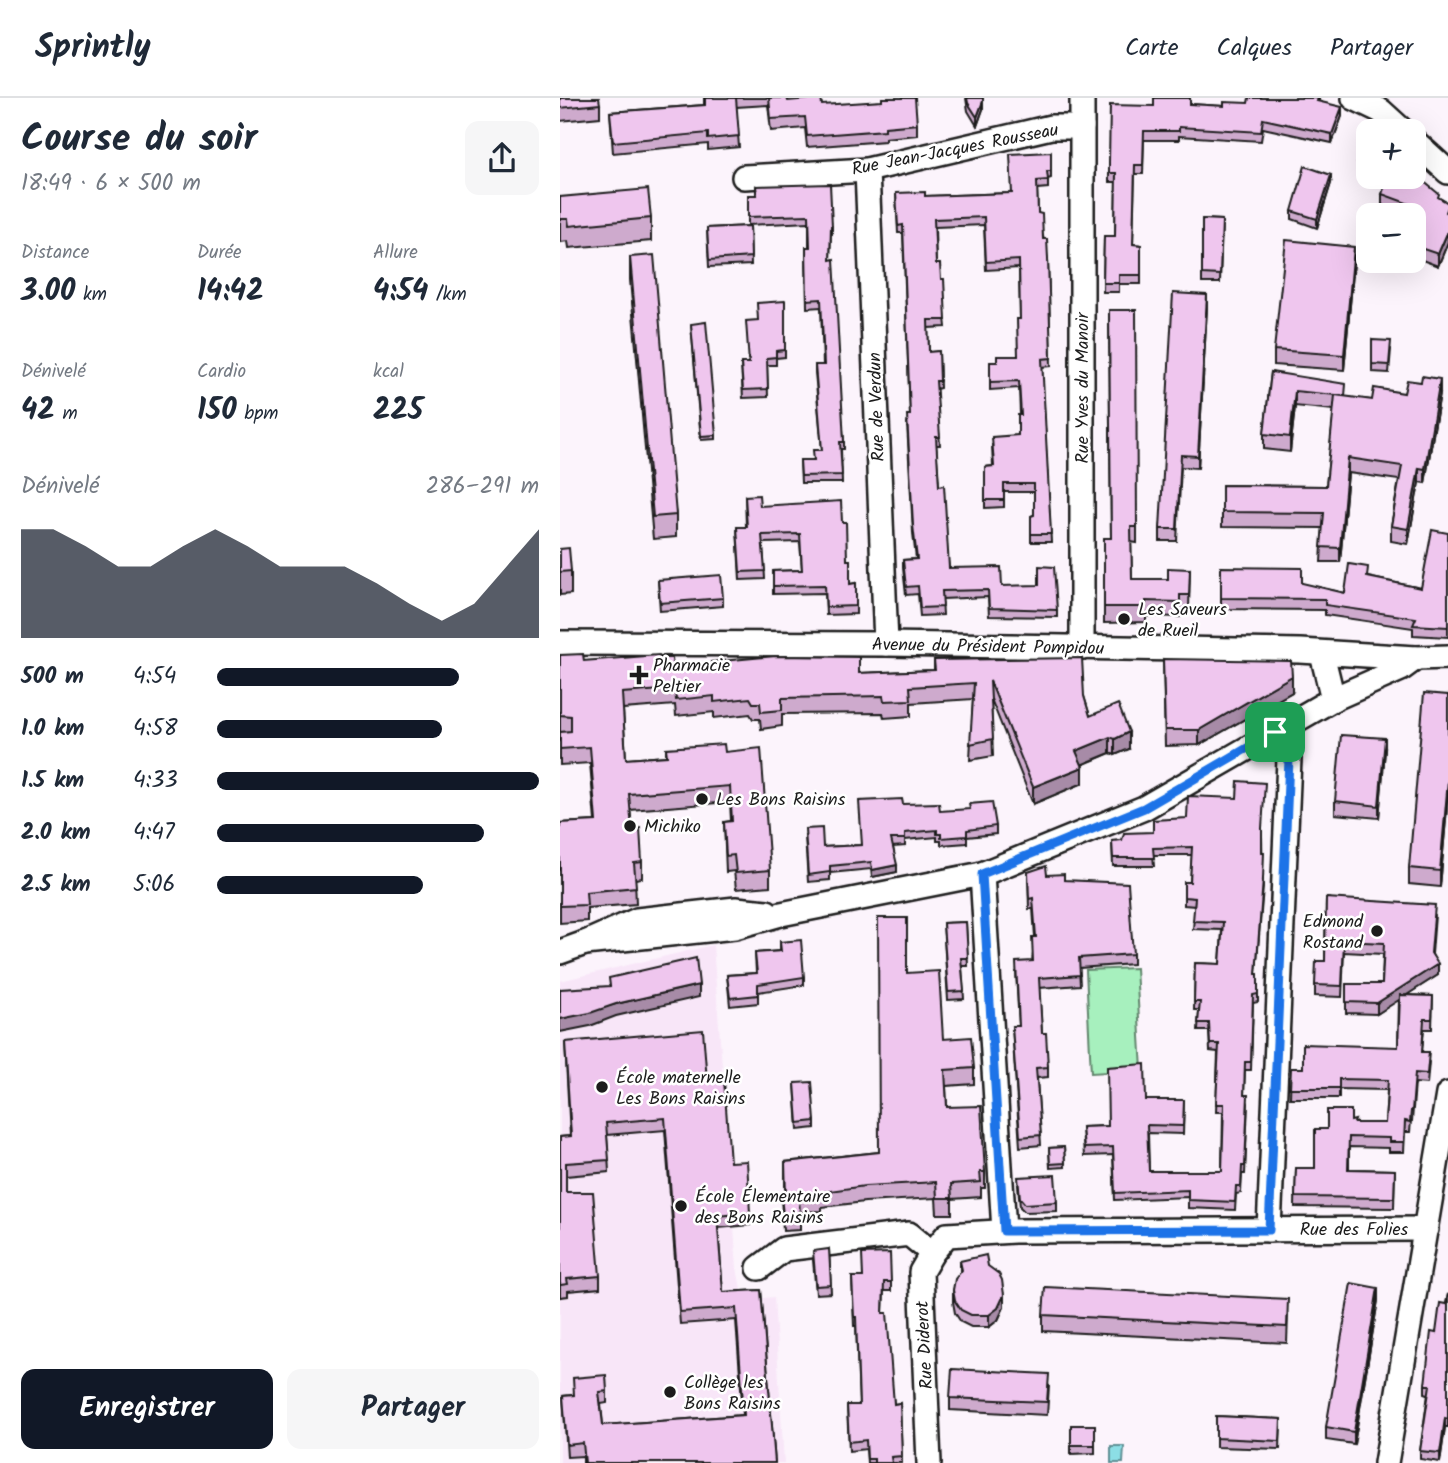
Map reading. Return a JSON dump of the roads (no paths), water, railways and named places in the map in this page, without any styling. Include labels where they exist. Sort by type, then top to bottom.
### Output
[{"type":"street","name":"Rue Yves du Manoir","points":[[1082,98],[1082,648]]},
{"type":"street","points":[[1354,98],[1381,111],[1390,119]]},
{"type":"street","name":"Rue Jean-Jacques Rousseau","points":[[744,177],[867,170],[1051,127],[1082,127]]},
{"type":"street","points":[[1426,152],[1448,172]]},
{"type":"street","name":"Rue de Verdun","points":[[867,170],[886,644]]},
{"type":"street","name":"Avenue du Président Pompidou","points":[[569,643],[886,644],[1448,657]]},
{"type":"street","points":[[1322,654],[1333,699]]},
{"type":"street","points":[[560,952],[585,943],[735,927],[781,914],[982,874],[1144,808],[1333,699],[1401,669],[1416,658]]},
{"type":"street","points":[[1269,1230],[1289,759],[1275,732]]},
{"type":"street","points":[[982,874],[1004,1231]]},
{"type":"street","points":[[1386,1463],[1448,1094]]},
{"type":"street","name":"Rue des Folies","points":[[947,1235],[1004,1231],[1426,1229]]},
{"type":"street","points":[[759,1268],[784,1249],[909,1234],[932,1253]]},
{"type":"street","name":"Rue Diderot","points":[[929,1463],[920,1272],[947,1235]]},
{"type":"water","points":[[1111,1446],[1124,1446],[1123,1463],[1111,1463]]},
{"type":"place","name":"Les Saveurs de Rueil","points":[[1124,619]]},
{"type":"place","name":"Pharmacie Peltier","points":[[639,675]]},
{"type":"place","name":"Les Bons Raisins","points":[[702,799]]},
{"type":"place","name":"Michiko","points":[[630,826]]},
{"type":"place","name":"Edmond Rostand","points":[[1377,931]]},
{"type":"place","name":"École maternelle Les Bons Raisins","points":[[602,1087]]},
{"type":"place","name":"École Élementaire des Bons Raisins","points":[[681,1206]]},
{"type":"place","name":"Collège les Bons Raisins","points":[[670,1392]]}]
